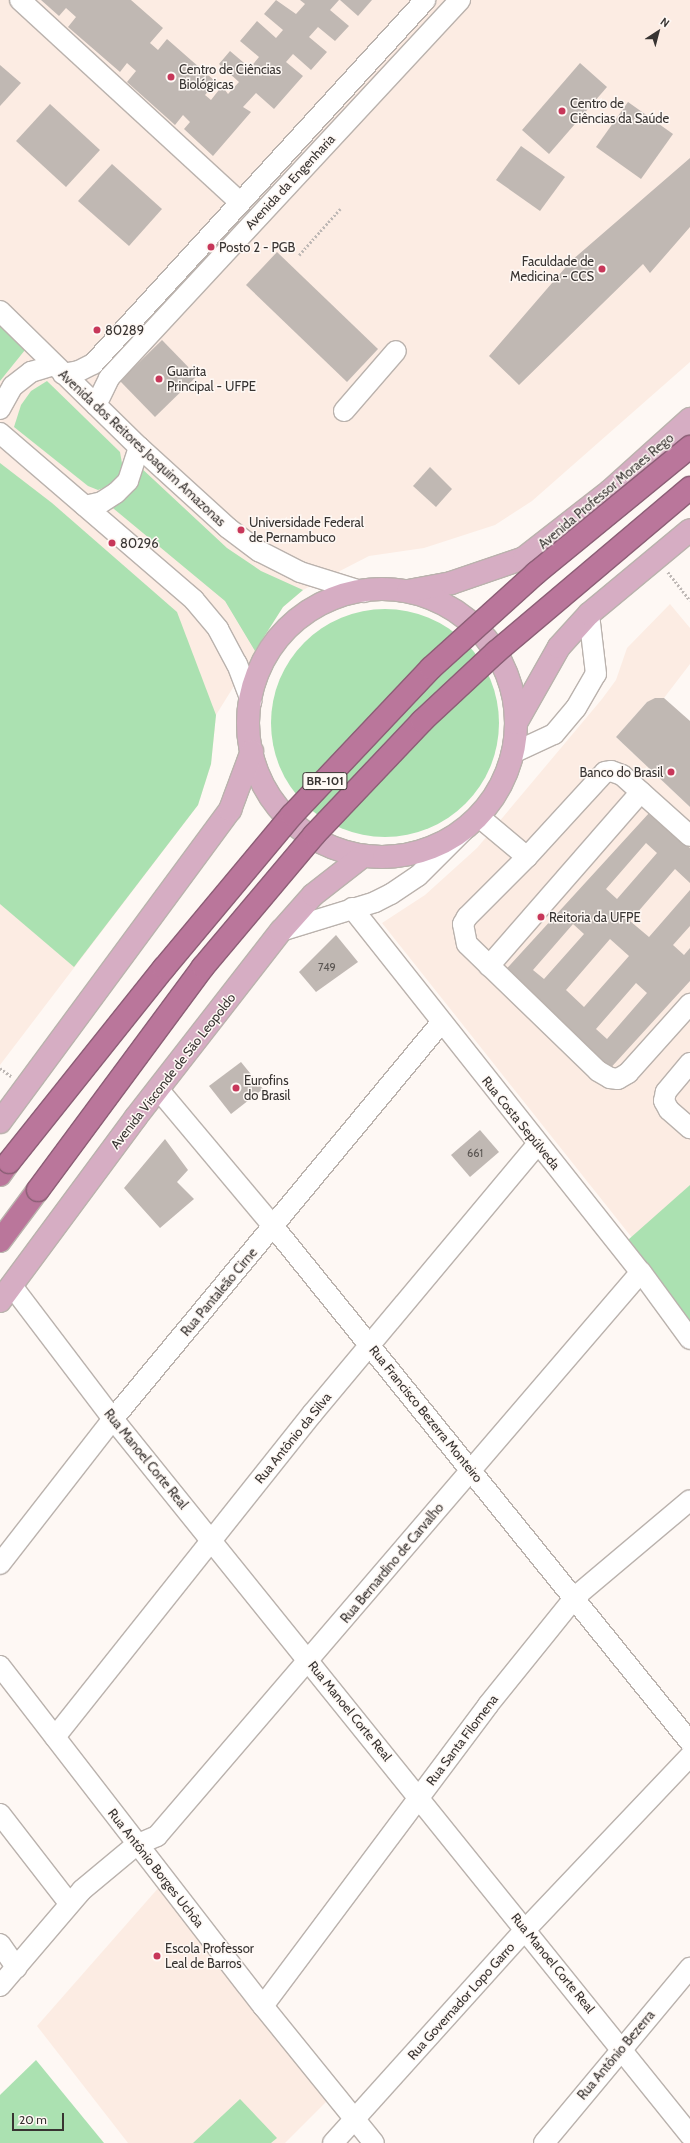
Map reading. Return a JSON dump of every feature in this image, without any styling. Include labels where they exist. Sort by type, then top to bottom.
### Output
[{"type":"highway","name":"BR-101","points":[[5,1168],[164,968],[287,821],[420,680],[536,573],[690,447]]},
{"type":"highway","name":"BR-101","points":[[0,1241],[203,967],[314,835],[422,721],[496,652],[690,488]]},
{"type":"main road","name":"Avenida Professor Moraes Rego","points":[[405,592],[451,583],[524,558],[547,543],[610,491],[690,419]]},
{"type":"main road","points":[[516,723],[559,647],[589,614],[658,559],[690,530]]},
{"type":"main road","points":[[364,592],[405,592],[449,607],[485,637],[508,677],[516,723],[514,753],[504,781],[472,822],[432,848],[393,856],[362,856],[332,849],[294,827],[265,793],[252,751],[251,701],[256,673],[269,647],[287,625],[323,602],[364,592]]},
{"type":"main road","points":[[0,1122],[230,810],[252,751]]},
{"type":"main road","name":"Avenida Visconde de São Leopoldo","points":[[6,1293],[158,1089],[281,931],[313,895],[362,856]]},
{"type":"street","points":[[20,0],[240,202]]},
{"type":"street","name":"Avenida da Engenharia","points":[[0,409],[13,386],[31,372],[58,369],[79,371],[93,364],[425,0]]},
{"type":"street","name":"Avenida da Engenharia","points":[[96,405],[109,378],[460,0]]},
{"type":"street","name":"Avenida dos Reitores Joaquim Amazonas","points":[[0,311],[139,447],[228,528],[259,551],[300,572],[364,592]]},
{"type":"street","points":[[344,411],[396,351]]},
{"type":"street","points":[[0,433],[194,600],[218,629],[237,664],[251,701]]},
{"type":"street","points":[[85,506],[102,502],[116,493],[128,481],[139,447]]},
{"type":"street","points":[[514,753],[554,734],[576,708],[596,674],[589,614]]},
{"type":"street","points":[[690,836],[622,775],[605,772],[463,924],[468,944],[489,966],[610,1078],[618,1079],[628,1072],[690,1004]]},
{"type":"street","points":[[489,966],[641,792]]},
{"type":"street","points":[[281,931],[375,902],[418,876],[472,822],[527,857]]},
{"type":"street","name":"Rua Costa Sepúlveda","points":[[352,908],[441,1023],[641,1272],[690,1339]]},
{"type":"street","name":"Rua Pantaleão Cirne","points":[[0,1564],[112,1419],[441,1023]]},
{"type":"street","points":[[690,1063],[666,1092],[664,1101],[669,1110],[690,1128]]},
{"type":"street","name":"Rua Francisco Bezerra Monteiro","points":[[158,1089],[370,1345],[575,1597],[690,1742]]},
{"type":"street","name":"Rua Antônio da Silva","points":[[55,1737],[210,1540],[538,1144]]},
{"type":"street","name":"Rua Bernardino de Carvalho","points":[[0,1986],[17,1968],[69,1903],[136,1845],[157,1836],[310,1661],[470,1469],[641,1272]]},
{"type":"street","name":"Rua Manoel Corte Real","points":[[6,1293],[112,1419],[310,1661],[525,1930],[622,2047],[690,2135]]},
{"type":"street","name":"Rua Santa Filomena","points":[[263,2006],[419,1797],[575,1597],[690,1500]]},
{"type":"street","name":"Rua Antônio Borges Uchôa","points":[[0,1666],[136,1845],[263,2006],[374,2143]]},
{"type":"street","name":"Rua Governador Lopo Garro","points":[[333,2143],[525,1930],[690,1756]]},
{"type":"street","points":[[0,1814],[69,1903]]},
{"type":"street","points":[[0,1944],[17,1968]]},
{"type":"street","name":"Rua Antônio Bezerra","points":[[544,2143],[622,2047],[690,1968]]},
{"type":"path","points":[[299,255],[340,209]]},
{"type":"path","points":[[658,559],[690,600]]},
{"type":"shaded area","name":"Universidade Federal de Pernambuco","points":[[0,0],[690,0],[690,362],[532,501],[495,525],[424,548],[369,556],[303,590],[283,607],[216,715],[211,764],[198,805],[0,1065]]},
{"type":"shaded area","name":"Reitoria da UFPE","points":[[670,604],[690,628],[690,664],[664,698],[647,702],[616,737],[690,807],[690,1185],[633,1239],[382,923],[425,895],[477,848],[602,699],[616,680],[627,648]]},
{"type":"shaded area","name":"Escola Professor Leal de Barros","points":[[160,1886],[327,2101],[285,2143],[128,2143],[37,2026]]},
{"type":"green space","points":[[0,326],[25,350],[0,381]]},
{"type":"green space","points":[[47,381],[120,452],[123,469],[114,484],[98,490],[88,486],[14,427],[21,405],[31,391]]},
{"type":"green space","points":[[0,463],[52,503],[177,612],[216,715],[211,764],[198,805],[74,967],[0,904]]},
{"type":"green space","points":[[139,466],[227,548],[261,571],[303,590],[283,607],[255,651],[225,601],[108,504]]},
{"type":"green space","points":[[385,609],[407,611],[429,618],[448,628],[473,651],[485,669],[494,690],[497,701],[499,723],[497,745],[490,767],[480,786],[457,811],[439,823],[418,832],[407,835],[385,837],[363,835],[341,828],[322,818],[297,795],[285,777],[276,756],[273,745],[271,723],[273,701],[280,679],[290,660],[313,635],[331,623],[352,614],[363,611]]},
{"type":"green space","points":[[690,1185],[690,1339],[620,1247]]},
{"type":"green space","points":[[36,2060],[104,2143],[0,2143],[0,2095]]},
{"type":"green space","points":[[240,2099],[277,2138],[271,2143],[193,2143]]},
{"type":"building","name":"Centro de Ciências Biológicas","points":[[41,0],[131,0],[163,28],[150,43],[158,50],[167,39],[216,82],[205,95],[211,100],[222,86],[228,94],[239,82],[219,64],[230,51],[250,68],[259,57],[240,41],[257,21],[276,38],[283,30],[264,14],[276,0],[296,14],[305,4],[300,0],[339,0],[330,10],[349,26],[335,41],[318,27],[309,37],[327,52],[311,70],[293,54],[286,62],[303,76],[274,109],[256,93],[243,107],[251,112],[213,156],[184,129],[190,122],[183,115],[175,125],[127,82],[136,71],[127,63],[120,72],[68,27],[76,17],[66,8],[59,16]]},
{"type":"building","points":[[340,0],[372,0],[358,16]]},
{"type":"building","name":"Centro de Ciências da Saúde","points":[[580,63],[607,87],[549,154],[522,130]]},
{"type":"building","points":[[0,65],[21,83],[0,106]]},
{"type":"building","points":[[628,102],[673,134],[641,179],[596,147]]},
{"type":"building","points":[[50,104],[100,150],[66,187],[16,141]]},
{"type":"building","points":[[521,146],[565,177],[540,211],[496,180]]},
{"type":"building","name":"Faculdade de Medicina - CCS","points":[[690,158],[690,227],[650,273],[643,264],[519,385],[489,356],[571,261]]},
{"type":"building","points":[[112,164],[162,209],[129,246],[78,201]]},
{"type":"building","points":[[277,252],[378,349],[347,382],[246,285]]},
{"type":"building","name":"Guarita Principal - UFPE","points":[[162,340],[197,376],[155,417],[120,381]]},
{"type":"building","points":[[430,467],[452,489],[436,507],[413,486]]},
{"type":"building","name":"Banco do Brasil","points":[[655,698],[664,698],[690,721],[690,807],[616,737],[647,702]]},
{"type":"building","points":[[650,812],[690,848],[690,883],[675,869],[630,921],[649,937],[690,890],[690,926],[673,945],[684,955],[690,948],[690,981],[606,1073],[500,976]],"holes":[[[646,843],[657,853],[617,899],[606,889]],[[573,924],[584,934],[544,979],[533,970]],[[610,939],[629,956],[584,1007],[566,990]],[[636,983],[647,993],[607,1039],[596,1029]]]},
{"type":"building","points":[[336,935],[358,962],[316,992],[299,972]]},
{"type":"building","name":"Eurofins do Brasil","points":[[241,1062],[263,1089],[231,1114],[209,1086]]},
{"type":"building","points":[[480,1130],[499,1152],[470,1177],[451,1155]]},
{"type":"building","points":[[165,1139],[188,1170],[177,1182],[194,1199],[160,1228],[124,1188]]},
{"type":"place","name":"Centro de Ciências Biológicas","points":[[171,77]]},
{"type":"place","name":"Centro de Ciências da Saúde","points":[[562,111]]},
{"type":"place","name":"Posto 2 - PGB","points":[[211,247]]},
{"type":"place","name":"Faculdade de Medicina - CCS","points":[[602,269]]},
{"type":"place","name":"80289","points":[[97,330]]},
{"type":"place","name":"Guarita Principal - UFPE","points":[[159,379]]},
{"type":"place","name":"Universidade Federal de Pernambuco","points":[[241,530]]},
{"type":"place","name":"80296","points":[[112,543]]},
{"type":"place","name":"Banco do Brasil","points":[[671,772]]},
{"type":"place","name":"Reitoria da UFPE","points":[[541,917]]},
{"type":"place","name":"Eurofins do Brasil","points":[[236,1088]]},
{"type":"place","name":"Escola Professor Leal de Barros","points":[[157,1956]]}]
